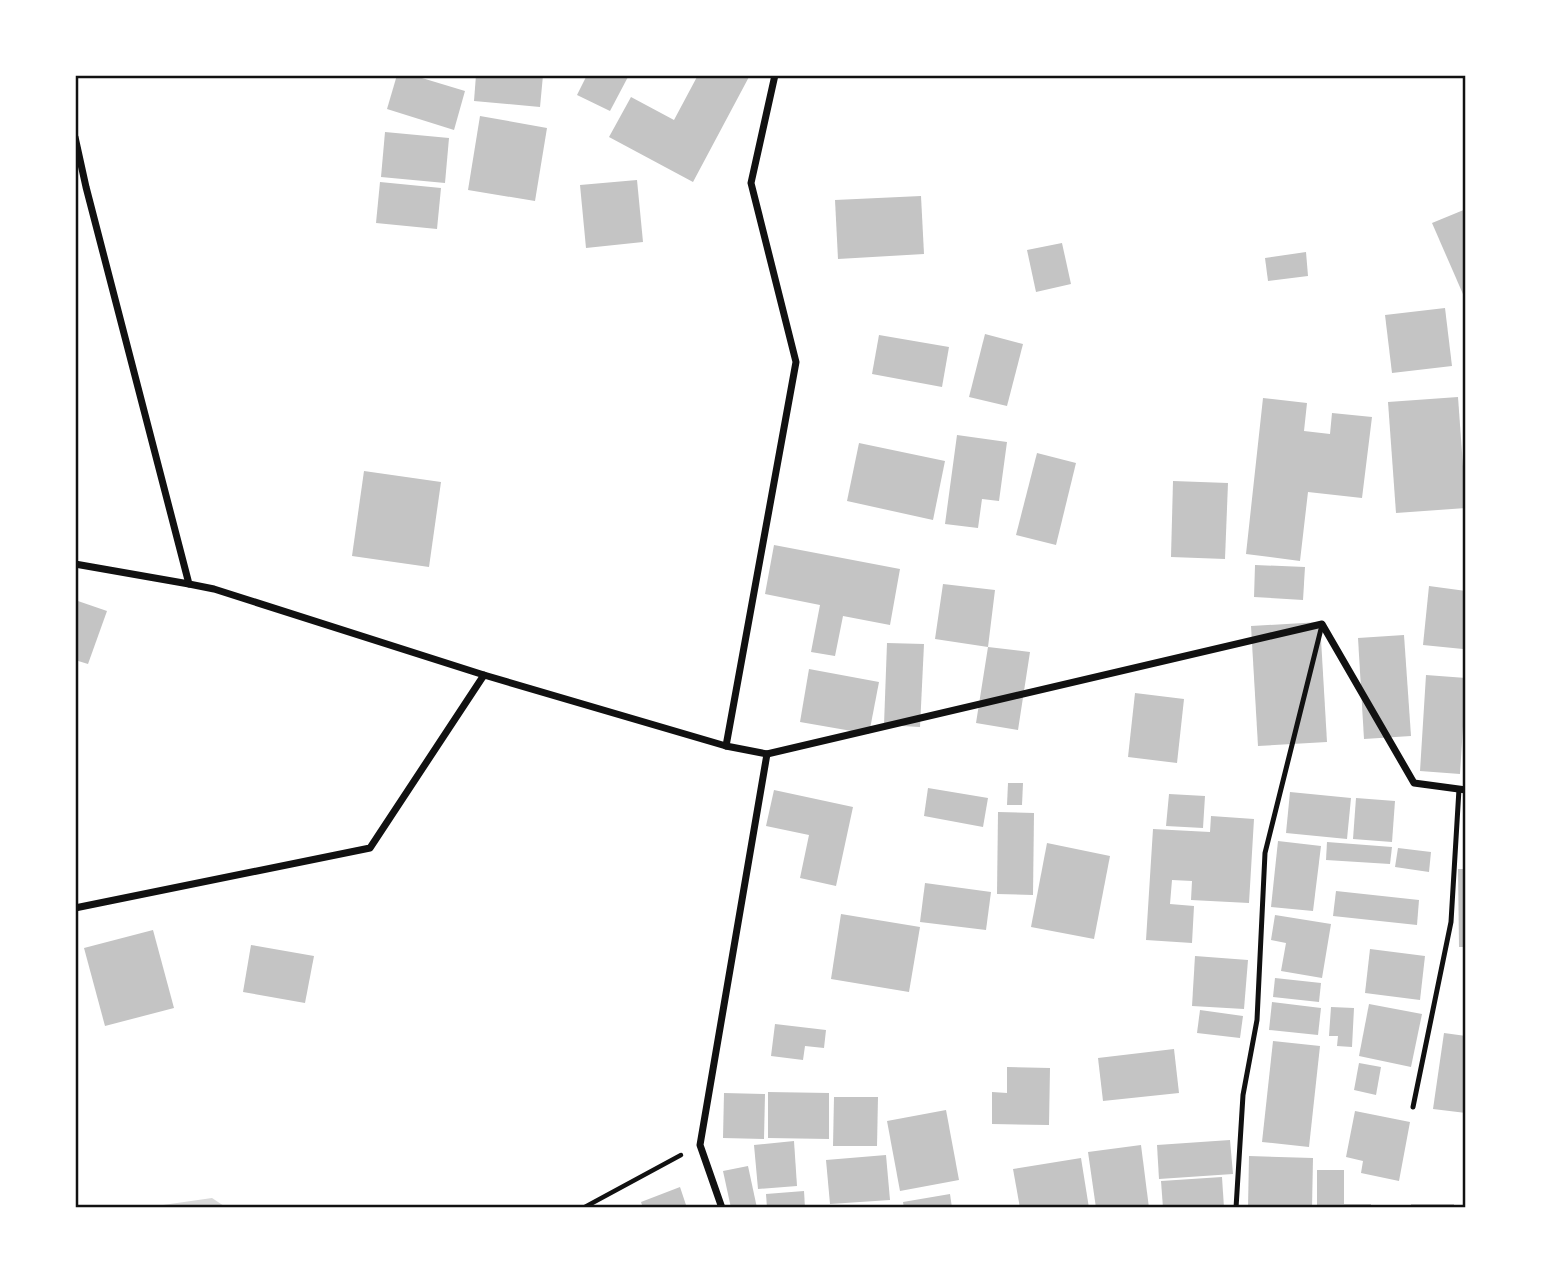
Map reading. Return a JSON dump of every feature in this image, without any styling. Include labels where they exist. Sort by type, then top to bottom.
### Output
[{"type":"street","points":[[726,746],[796,362],[751,183],[775,75]]},
{"type":"street","points":[[75,137],[188,583]]},
{"type":"street","points":[[75,564],[214,589],[484,675],[726,746],[768,754],[1322,624],[1413,783],[1462,789]]},
{"type":"street","points":[[75,908],[370,848],[484,675]]},
{"type":"street","points":[[722,1208],[700,1145],[768,754]]},
{"type":"lane","points":[[1236,1208],[1243,1095],[1257,1020],[1265,853],[1322,624]]},
{"type":"lane","points":[[1413,1107],[1451,922],[1462,789]]},
{"type":"path","points":[[583,1208],[700,1145]]},
{"type":"shaded area","points":[[212,1198],[227,1208],[142,1208]]},
{"type":"building","points":[[397,75],[412,75],[465,91],[454,130],[387,109]]},
{"type":"building","points":[[476,75],[543,75],[540,107],[474,101]]},
{"type":"building","points":[[587,75],[629,75],[610,111],[577,95]]},
{"type":"building","points":[[698,75],[750,75],[693,182],[609,137],[631,97],[674,120]]},
{"type":"building","points":[[480,116],[547,128],[535,201],[468,190]]},
{"type":"building","points":[[385,132],[449,138],[445,183],[381,177]]},
{"type":"building","points":[[637,180],[643,242],[586,248],[580,185]]},
{"type":"building","points":[[380,182],[441,188],[437,229],[376,223]]},
{"type":"building","points":[[921,196],[924,254],[838,259],[835,200]]},
{"type":"building","points":[[1466,209],[1466,301],[1432,223]]},
{"type":"building","points":[[1062,243],[1071,284],[1036,292],[1027,250]]},
{"type":"building","points":[[1306,252],[1308,276],[1268,281],[1265,258]]},
{"type":"building","points":[[1445,308],[1452,366],[1392,373],[1385,315]]},
{"type":"building","points":[[985,334],[1023,344],[1007,406],[969,397]]},
{"type":"building","points":[[879,335],[949,347],[942,387],[872,374]]},
{"type":"building","points":[[1458,397],[1466,508],[1396,513],[1388,402]]},
{"type":"building","points":[[1263,398],[1307,403],[1304,431],[1330,434],[1332,413],[1372,417],[1362,498],[1308,492],[1300,561],[1246,554]]},
{"type":"building","points":[[957,435],[1007,442],[999,501],[982,499],[978,528],[945,524]]},
{"type":"building","points":[[859,443],[945,461],[933,520],[847,501]]},
{"type":"building","points":[[1037,453],[1076,463],[1056,545],[1016,535]]},
{"type":"building","points":[[364,471],[441,482],[429,567],[352,556]]},
{"type":"building","points":[[1173,481],[1228,483],[1225,559],[1171,557]]},
{"type":"building","points":[[774,545],[900,569],[890,625],[843,616],[835,656],[811,652],[820,605],[765,594]]},
{"type":"building","points":[[1255,565],[1305,567],[1303,600],[1254,597]]},
{"type":"building","points":[[943,584],[995,590],[988,647],[935,639]]},
{"type":"building","points":[[1429,586],[1466,591],[1463,649],[1423,645]]},
{"type":"building","points":[[75,600],[107,611],[88,664],[75,660]]},
{"type":"building","points":[[1320,622],[1327,742],[1258,746],[1251,626]]},
{"type":"building","points":[[1404,635],[1411,736],[1364,739],[1358,638]]},
{"type":"building","points":[[887,643],[924,644],[920,727],[884,725]]},
{"type":"building","points":[[988,647],[1030,652],[1018,730],[976,723]]},
{"type":"building","points":[[809,669],[879,682],[869,734],[800,722]]},
{"type":"building","points":[[1426,675],[1466,678],[1460,774],[1420,771]]},
{"type":"building","points":[[1135,693],[1184,699],[1177,763],[1128,757]]},
{"type":"building","points":[[1008,783],[1023,783],[1022,805],[1007,805]]},
{"type":"building","points":[[928,788],[988,798],[983,827],[924,816]]},
{"type":"building","points":[[774,790],[853,807],[836,886],[800,878],[809,835],[766,826]]},
{"type":"building","points":[[1290,792],[1351,798],[1347,839],[1286,833]]},
{"type":"building","points":[[1169,794],[1205,796],[1203,828],[1166,826]]},
{"type":"building","points":[[1356,798],[1395,801],[1392,842],[1353,839]]},
{"type":"building","points":[[998,812],[1034,813],[1033,895],[997,894]]},
{"type":"building","points":[[1211,816],[1254,819],[1249,903],[1191,900],[1192,881],[1172,880],[1170,904],[1194,906],[1192,943],[1146,940],[1153,829],[1210,832]]},
{"type":"building","points":[[1278,841],[1321,846],[1313,911],[1271,907]]},
{"type":"building","points":[[1327,842],[1392,847],[1390,864],[1326,860]]},
{"type":"building","points":[[1047,843],[1110,856],[1094,939],[1031,927]]},
{"type":"building","points":[[1398,848],[1431,852],[1429,872],[1395,867]]},
{"type":"building","points":[[1458,869],[1466,869],[1466,947],[1459,947]]},
{"type":"building","points":[[925,883],[991,892],[986,930],[920,922]]},
{"type":"building","points":[[1336,891],[1419,900],[1417,925],[1333,916]]},
{"type":"building","points":[[841,914],[920,927],[909,992],[831,979]]},
{"type":"building","points":[[1275,915],[1331,924],[1322,978],[1281,971],[1286,943],[1271,940]]},
{"type":"building","points":[[153,930],[174,1008],[105,1026],[84,948]]},
{"type":"building","points":[[251,945],[314,956],[305,1003],[243,992]]},
{"type":"building","points":[[1370,949],[1425,956],[1420,1000],[1365,993]]},
{"type":"building","points":[[1195,956],[1248,960],[1244,1009],[1192,1006]]},
{"type":"building","points":[[1275,978],[1321,983],[1319,1002],[1273,997]]},
{"type":"building","points":[[1272,1002],[1321,1008],[1318,1035],[1269,1030]]},
{"type":"building","points":[[1369,1004],[1422,1014],[1411,1067],[1359,1056]]},
{"type":"building","points":[[1331,1007],[1354,1008],[1352,1047],[1337,1046],[1338,1036],[1329,1036]]},
{"type":"building","points":[[1200,1010],[1243,1016],[1240,1038],[1197,1033]]},
{"type":"building","points":[[775,1024],[826,1030],[824,1048],[805,1046],[803,1060],[771,1056]]},
{"type":"building","points":[[1444,1033],[1466,1036],[1466,1113],[1433,1109]]},
{"type":"building","points":[[1273,1041],[1320,1046],[1309,1147],[1262,1142]]},
{"type":"building","points":[[1174,1049],[1179,1093],[1103,1101],[1098,1058]]},
{"type":"building","points":[[1359,1063],[1381,1067],[1376,1095],[1354,1090]]},
{"type":"building","points":[[1007,1067],[1050,1068],[1049,1125],[992,1124],[992,1092],[1007,1093]]},
{"type":"building","points":[[768,1092],[829,1093],[829,1139],[768,1138]]},
{"type":"building","points":[[724,1093],[765,1094],[764,1139],[723,1138]]},
{"type":"building","points":[[834,1097],[878,1097],[877,1146],[833,1146]]},
{"type":"building","points":[[946,1110],[959,1180],[900,1191],[887,1121]]},
{"type":"building","points":[[1355,1111],[1410,1122],[1399,1181],[1361,1173],[1363,1161],[1346,1157]]},
{"type":"building","points":[[1230,1140],[1233,1174],[1159,1179],[1157,1145]]},
{"type":"building","points":[[794,1141],[797,1186],[758,1189],[754,1145]]},
{"type":"building","points":[[1141,1145],[1149,1208],[1096,1208],[1088,1152]]},
{"type":"building","points":[[886,1155],[890,1200],[830,1204],[826,1160]]},
{"type":"building","points":[[1249,1156],[1313,1158],[1312,1208],[1248,1208]]},
{"type":"building","points":[[1081,1158],[1089,1208],[1020,1208],[1013,1169]]},
{"type":"building","points":[[748,1166],[757,1208],[731,1208],[723,1171]]},
{"type":"building","points":[[1317,1170],[1344,1170],[1344,1204],[1371,1204],[1371,1208],[1317,1208]]},
{"type":"building","points":[[1222,1177],[1224,1208],[1163,1208],[1161,1181]]},
{"type":"building","points":[[680,1187],[687,1208],[643,1208],[641,1202]]},
{"type":"building","points":[[804,1191],[805,1208],[767,1208],[766,1194]]},
{"type":"building","points":[[950,1194],[952,1208],[904,1208],[903,1202]]},
{"type":"building","points":[[1411,1204],[1454,1204],[1454,1208],[1411,1208]]}]
